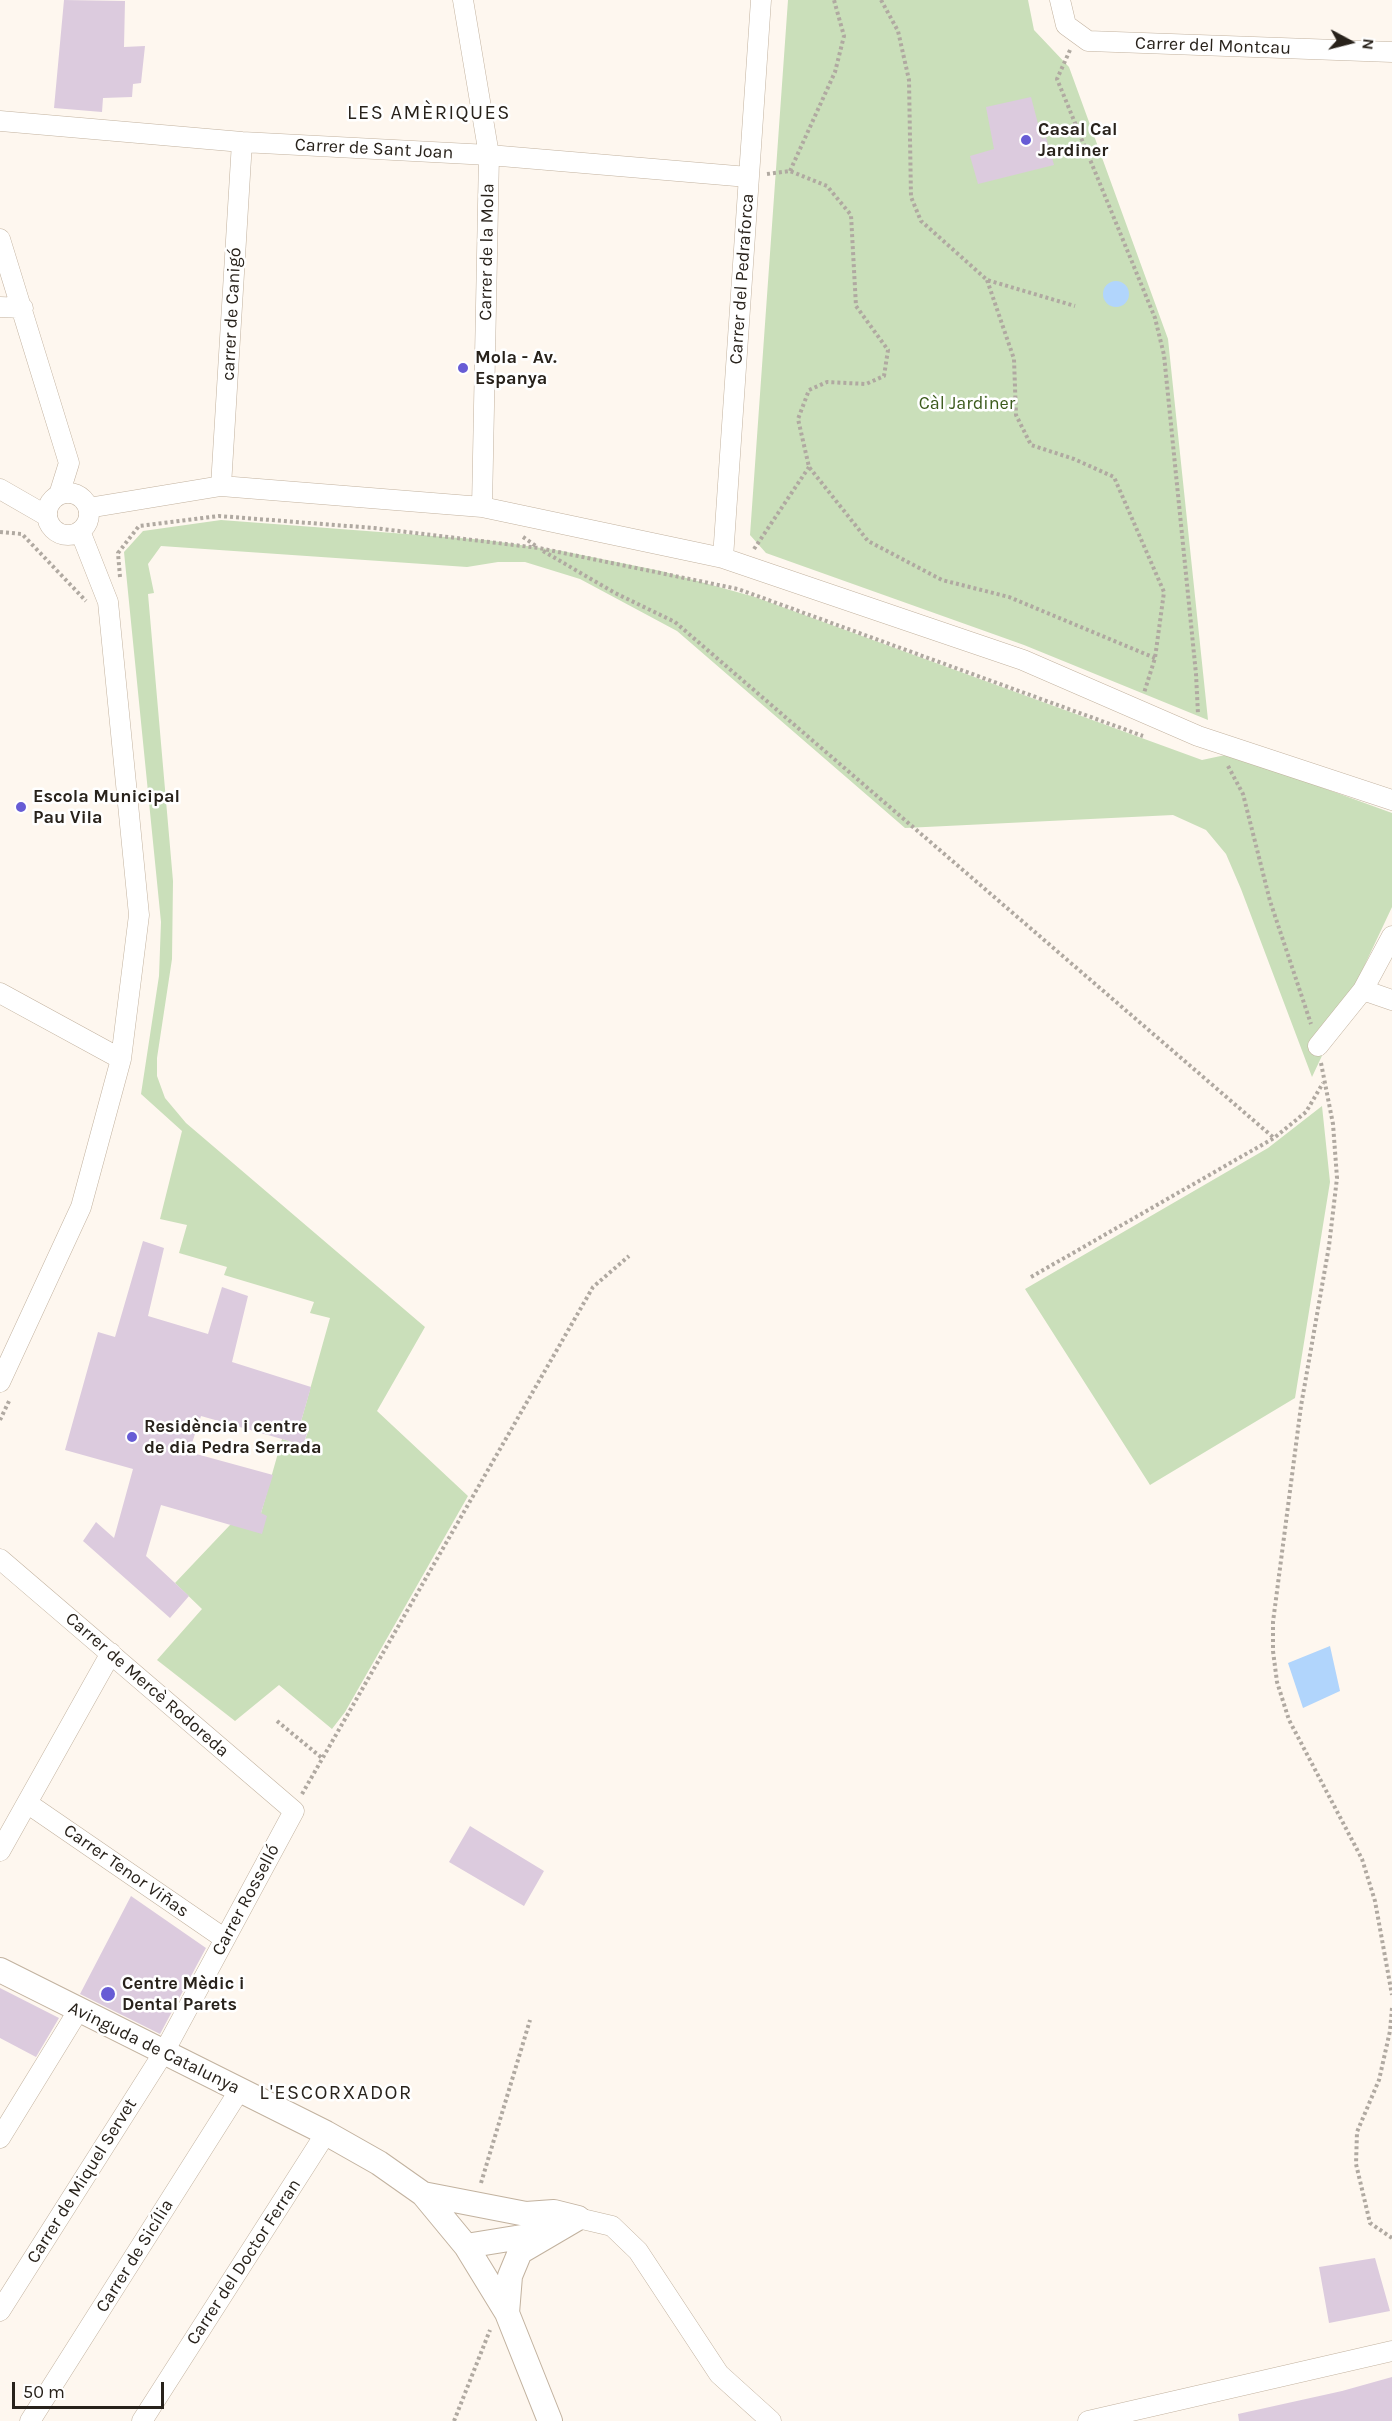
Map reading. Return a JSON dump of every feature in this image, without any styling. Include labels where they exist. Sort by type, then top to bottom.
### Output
[{"type":"street","name":"Carrer de la Mola","points":[[463,0],[489,155],[482,507]]},
{"type":"street","name":"Carrer del Pedraforca","points":[[723,558],[761,0]]},
{"type":"street","points":[[1060,0],[1066,25],[1077,34]]},
{"type":"street","name":"Carrer del Montcau","points":[[1077,34],[1088,41],[1392,52]]},
{"type":"street","name":"Carrer de Sant Joan","points":[[0,121],[242,142],[489,155],[748,177]]},
{"type":"street","name":"carrer de Canigó","points":[[221,486],[242,142]]},
{"type":"street","points":[[0,239],[69,463],[59,495],[51,502],[47,516]]},
{"type":"street","points":[[0,307],[23,308]]},
{"type":"street","points":[[88,508],[221,486],[482,507],[723,558],[1023,660],[1198,736],[1392,800]]},
{"type":"street","points":[[0,489],[47,516],[53,529],[59,533],[66,535],[80,531],[87,522],[88,508],[85,501],[73,494],[59,495]]},
{"type":"street","points":[[0,1382],[81,1207],[121,1059],[139,915],[108,602],[80,531]]},
{"type":"street","points":[[1318,1046],[1363,990],[1392,936]]},
{"type":"street","points":[[1363,990],[1392,1000]]},
{"type":"street","points":[[0,993],[121,1059]]},
{"type":"street","name":"Carrer de Mercè Rodoreda","points":[[0,1559],[294,1811]]},
{"type":"street","points":[[0,1851],[111,1653]]},
{"type":"street","name":"Carrer Tenor Viñas","points":[[27,1803],[225,1939]]},
{"type":"street","name":"Carrer Rosselló","points":[[164,2052],[294,1811]]},
{"type":"street","name":"Avinguda de Catalunya","points":[[0,1971],[326,2133],[379,2163],[423,2194],[466,2246],[502,2305],[550,2421]]},
{"type":"street","points":[[0,2138],[78,2010]]},
{"type":"street","name":"Carrer de Miquel Servet","points":[[0,2310],[164,2052]]},
{"type":"street","name":"Carrer de Sicília","points":[[30,2421],[239,2091]]},
{"type":"street","name":"Carrer del Doctor Ferran","points":[[142,2421],[326,2133]]},
{"type":"street","points":[[423,2194],[526,2214],[554,2212],[612,2226],[638,2250],[719,2374],[771,2421]]},
{"type":"street","points":[[466,2246],[491,2228],[526,2214]]},
{"type":"street","points":[[502,2305],[520,2252],[578,2218]]},
{"type":"street","points":[[466,2246],[554,2231]]},
{"type":"street","points":[[1088,2421],[1392,2351]]},
{"type":"path","points":[[790,171],[813,124],[838,63],[844,36],[834,0]]},
{"type":"path","points":[[881,0],[898,31],[909,80],[911,197],[921,221],[987,279],[1074,306]]},
{"type":"path","points":[[1077,34],[1057,79],[1155,318],[1164,355],[1196,674],[1198,736]]},
{"type":"path","points":[[768,186],[770,162]]},
{"type":"path","points":[[748,177],[790,171],[827,186],[851,215],[856,306],[888,350],[884,376],[866,384],[827,382],[809,390],[798,419],[809,467],[868,541],[942,580],[1009,597],[1155,658]]},
{"type":"path","points":[[987,279],[1014,359],[1016,415],[1031,445],[1074,459],[1114,477],[1164,592],[1155,658],[1139,711]]},
{"type":"path","points":[[743,565],[809,467]]},
{"type":"path","points":[[0,532],[22,534],[87,603],[122,601],[118,553],[139,526],[219,516],[374,528],[539,548],[738,590],[1149,738]]},
{"type":"path","points":[[520,534],[539,548],[615,593],[675,622],[1275,1138]]},
{"type":"path","points":[[1226,762],[1243,794],[1270,901],[1318,1046],[1333,1124],[1337,1178],[1327,1257],[1301,1406],[1273,1622],[1273,1651],[1277,1682],[1289,1720],[1362,1859],[1375,1901],[1392,1995]]},
{"type":"path","points":[[1031,1277],[1275,1138],[1306,1112],[1324,1083]]},
{"type":"path","points":[[294,1811],[322,1758],[593,1287],[629,1256]]},
{"type":"path","points":[[277,1721],[322,1758]]},
{"type":"path","points":[[1392,2008],[1390,2031],[1379,2080],[1358,2132],[1356,2164],[1370,2223],[1392,2238]]},
{"type":"path","points":[[474,2204],[530,2020]]},
{"type":"path","points":[[454,2421],[502,2305]]},
{"type":"green space","name":"Càl Jardiner","points":[[788,0],[1028,0],[1034,30],[1069,67],[1168,339],[1208,720],[1024,645],[766,553],[750,535]]},
{"type":"green space","points":[[221,520],[486,540],[562,551],[661,571],[755,597],[1202,760],[1230,754],[1392,813],[1392,907],[1312,1077],[1226,854],[1206,830],[1173,815],[905,828],[677,631],[580,579],[525,562],[498,562],[467,567],[161,546],[148,564],[154,593],[148,594],[173,881],[172,959],[157,1058],[157,1076],[165,1098],[186,1123],[425,1327],[377,1411],[468,1496],[345,1712],[332,1729],[279,1685],[235,1721],[157,1660],[202,1609],[175,1583],[230,1525],[261,1513],[282,1439],[303,1445],[309,1429],[300,1425],[330,1318],[310,1313],[314,1302],[224,1275],[227,1267],[179,1253],[187,1225],[160,1219],[182,1131],[141,1094],[159,976],[161,922],[124,552],[143,531]]},
{"type":"green space","points":[[1322,1106],[1330,1182],[1295,1398],[1150,1485],[1025,1289],[1268,1148]]},
{"type":"water","points":[[1116,281],[1125,285],[1129,294],[1125,303],[1116,307],[1107,303],[1103,294],[1107,285]]},
{"type":"water","points":[[1330,1646],[1340,1691],[1303,1708],[1288,1663]]},
{"type":"building","points":[[64,0],[125,1],[124,47],[145,46],[141,83],[133,84],[132,97],[103,98],[102,112],[54,108]]},
{"type":"building","name":"Casal Cal Jardiner","points":[[1031,97],[1042,139],[1046,137],[1054,165],[978,184],[970,156],[994,149],[986,107]]},
{"type":"building","name":"Residència i centre de dia Pedra Serrada","points":[[143,1241],[164,1248],[148,1316],[208,1334],[222,1287],[248,1296],[232,1362],[311,1387],[300,1425],[309,1428],[303,1445],[201,1416],[189,1452],[273,1475],[261,1513],[267,1516],[262,1534],[161,1505],[146,1556],[189,1596],[170,1618],[83,1541],[96,1522],[114,1538],[133,1469],[65,1450],[98,1332],[115,1337]]},
{"type":"building","points":[[470,1826],[544,1871],[524,1906],[449,1862]]},
{"type":"building","points":[[131,1896],[206,1948],[160,2034],[80,1994]]},
{"type":"building","points":[[0,1988],[59,2018],[36,2057],[0,2038]]},
{"type":"building","points":[[1375,2258],[1390,2311],[1329,2323],[1319,2267]]},
{"type":"building","points":[[1392,2377],[1392,2421],[1239,2421],[1238,2414],[1342,2391]]},
{"type":"place","name":"Casal Cal Jardiner","points":[[1026,140]]},
{"type":"place","name":"Mola - Av. Espanya","points":[[463,368]]},
{"type":"place","name":"Escola Municipal Pau Vila","points":[[21,807]]},
{"type":"place","name":"Residència i centre de dia Pedra Serrada","points":[[132,1437]]},
{"type":"place","name":"Centre Mèdic i Dental Parets","points":[[108,1994]]},
{"type":"district","name":"LES AMÈRIQUES","points":[[429,113]]},
{"type":"district","name":"L'ESCORXADOR","points":[[336,2093]]}]
